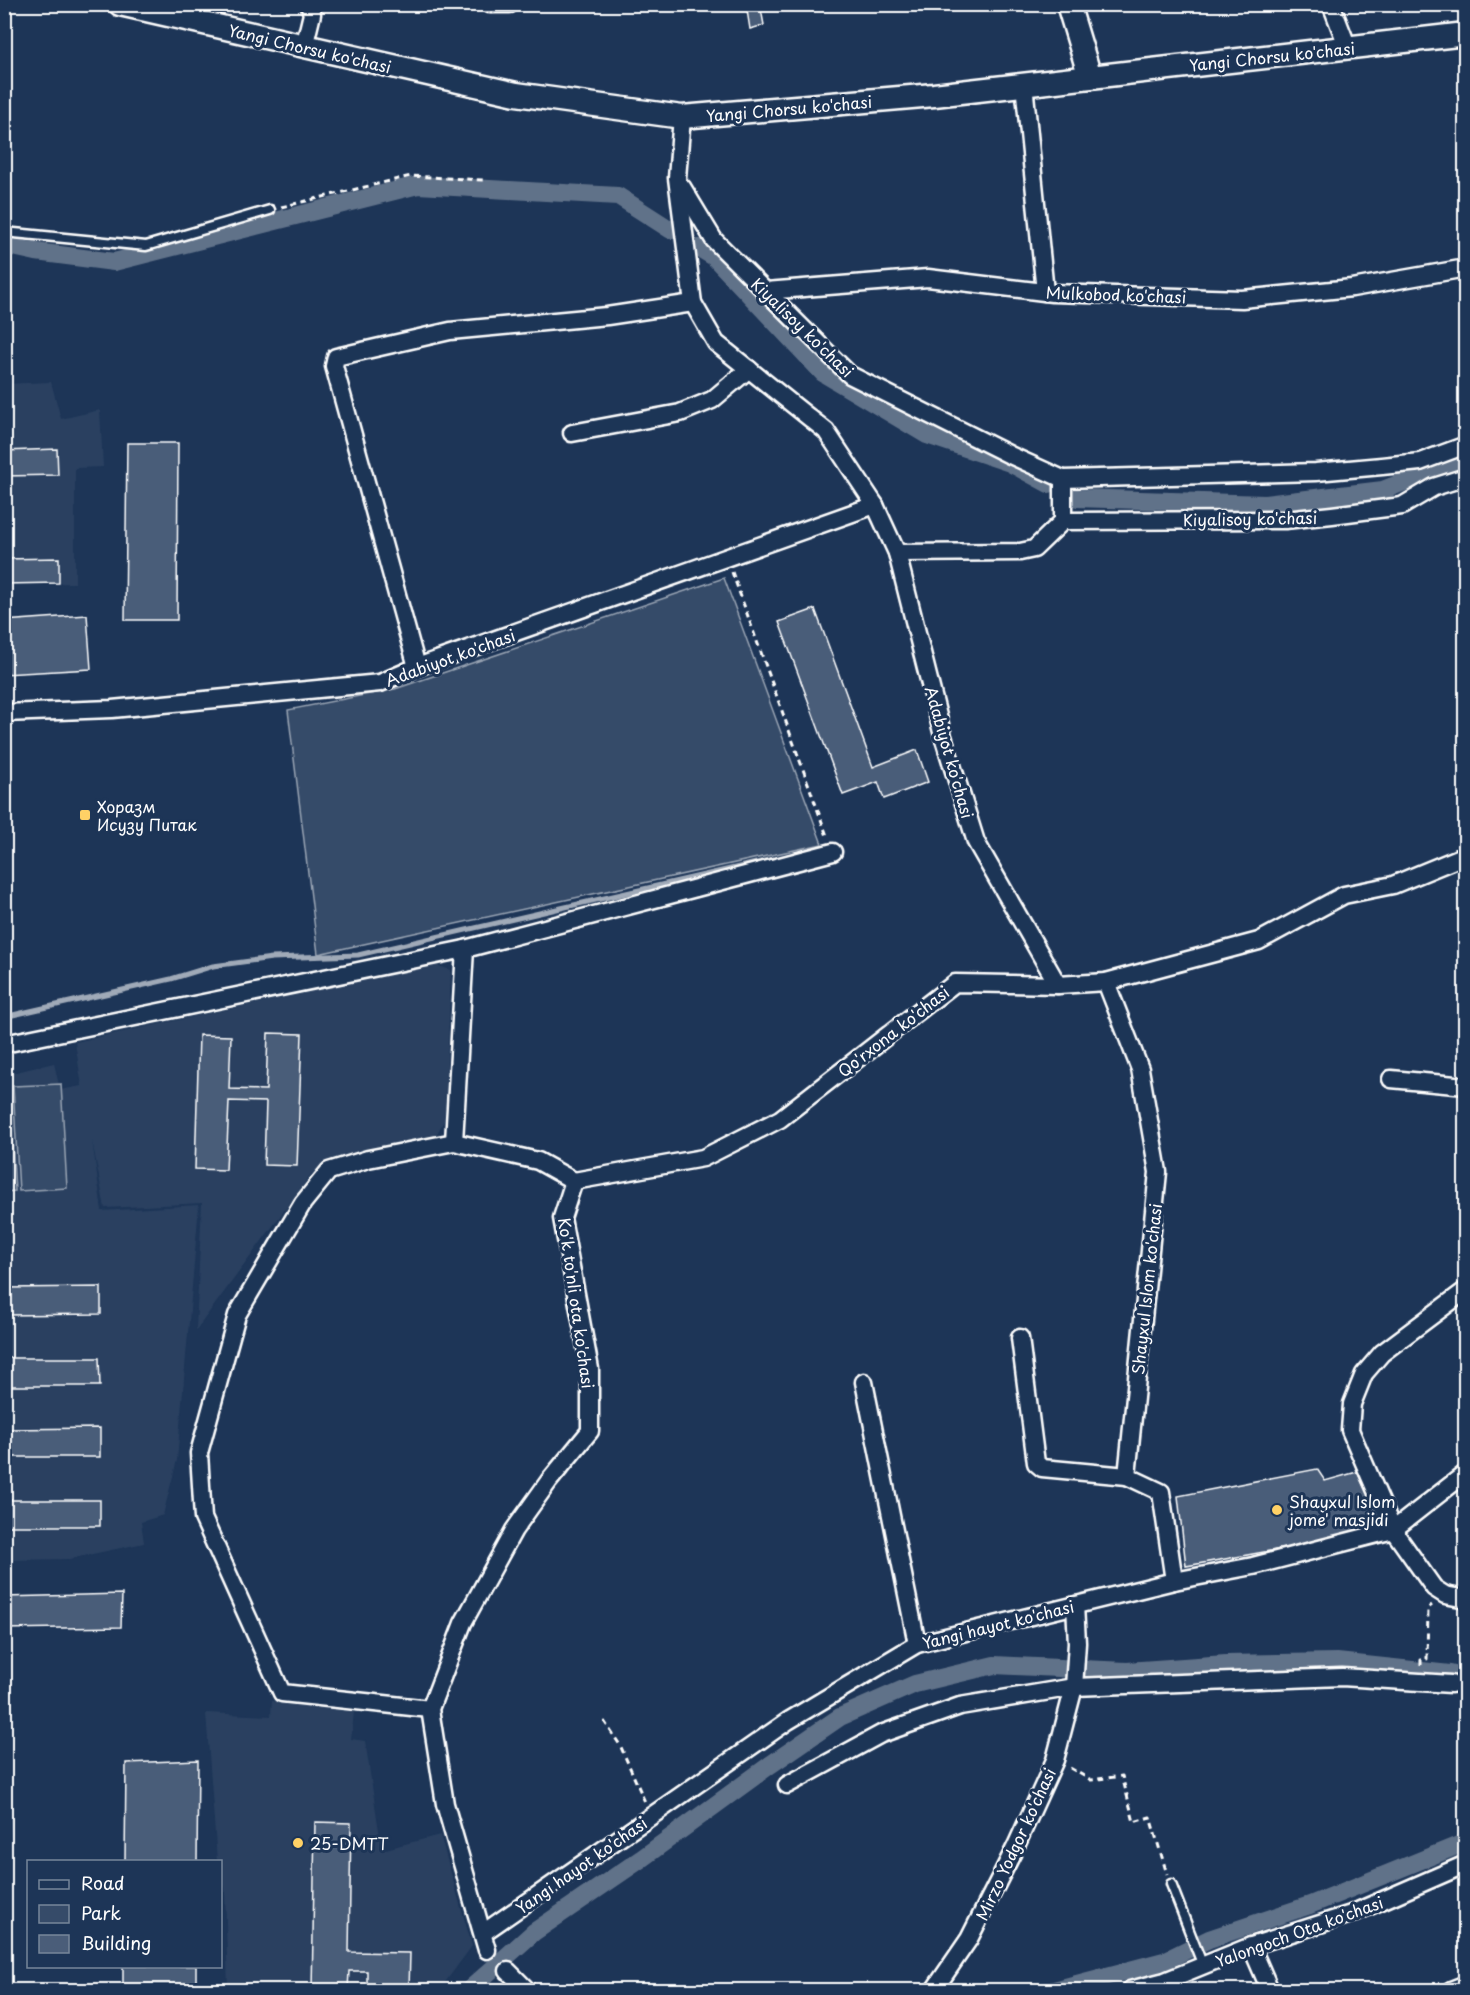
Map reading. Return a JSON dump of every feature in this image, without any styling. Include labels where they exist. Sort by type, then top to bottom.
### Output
[{"type":"main road","name":"Yangi Chorsu ko'chasi","points":[[120,4],[516,94],[682,117],[1024,84],[1466,34]]},
{"type":"main road","points":[[1068,4],[1090,77]]},
{"type":"street","points":[[490,4],[510,4]]},
{"type":"street","points":[[1331,4],[1347,48]]},
{"type":"street","points":[[304,47],[314,8]]},
{"type":"street","points":[[1024,84],[1045,292]]},
{"type":"street","name":"Adabiyot ko'chasi","points":[[682,117],[677,178],[693,303],[716,343],[826,431],[875,505],[897,553],[943,736],[976,842],[1058,985]]},
{"type":"street","name":"Kiyalisoy ko'chasi","points":[[677,178],[714,240],[850,375],[1063,479],[1305,472],[1371,467],[1420,462],[1466,445]]},
{"type":"street","name":"Mulkobod ko'chasi","points":[[766,291],[928,278],[1045,292],[1242,299],[1352,288],[1466,268]]},
{"type":"street","points":[[417,667],[334,366],[336,357],[450,331],[607,316],[693,303]]},
{"type":"street","points":[[572,433],[681,413],[712,400],[749,369]]},
{"type":"street","name":"Kiyalisoy ko'chasi","points":[[1063,521],[1285,520],[1332,516],[1402,506],[1434,488],[1466,477]]},
{"type":"street","points":[[897,553],[1020,552],[1034,549],[1063,521],[1063,479]]},
{"type":"street","name":"Adabiyot ko'chasi","points":[[4,713],[112,709],[380,683],[417,667],[875,505]]},
{"type":"street","points":[[4,1044],[465,949],[833,852]]},
{"type":"street","name":"Qo'rxona ko'chasi","points":[[574,1182],[703,1158],[780,1119],[955,983],[1058,985],[1106,982],[1259,941],[1344,895],[1393,885],[1466,855]]},
{"type":"street","points":[[454,1142],[465,949]]},
{"type":"street","name":"Shayxul Islom ko'chasi","points":[[1106,982],[1140,1069],[1158,1172],[1127,1476]]},
{"type":"street","points":[[1390,1080],[1466,1086]]},
{"type":"street","points":[[487,1950],[445,1804],[430,1709],[282,1693],[224,1570],[203,1518],[199,1453],[237,1316],[309,1195],[329,1171],[368,1158],[454,1142],[538,1161],[574,1182]]},
{"type":"street","name":"Ko'k to'nli ota ko'chasi","points":[[430,1709],[464,1623],[514,1530],[549,1481],[590,1431],[590,1369],[562,1218],[574,1182]]},
{"type":"street","points":[[1466,1290],[1382,1353],[1364,1374],[1352,1404],[1350,1430],[1393,1530],[1434,1588],[1445,1595],[1466,1599]]},
{"type":"street","points":[[1020,1338],[1036,1463],[1042,1468],[1127,1476],[1161,1492],[1174,1581]]},
{"type":"street","points":[[864,1382],[917,1644]]},
{"type":"street","name":"Yangi hayot ko'chasi","points":[[483,1933],[788,1721],[917,1644],[1174,1581],[1253,1566],[1393,1530],[1466,1473]]},
{"type":"street","name":"Mirzo Yodgor ko'chasi","points":[[934,1990],[969,1939],[1016,1846],[1055,1760],[1074,1687],[1077,1643],[1075,1605]]},
{"type":"street","points":[[787,1785],[881,1734],[960,1706],[1074,1687],[1342,1677],[1451,1684]]},
{"type":"street","name":"Yalongoch Ota ko'chasi","points":[[1130,1990],[1165,1981],[1251,1946],[1351,1914],[1466,1864]]},
{"type":"street","points":[[1251,1946],[1270,1990]]},
{"type":"street","points":[[508,1971],[527,1990]]},
{"type":"street","points":[[1451,1990],[1466,1984]]},
{"type":"lane","points":[[4,232],[146,246],[270,210]]},
{"type":"lane","points":[[1171,1884],[1188,1934],[1203,1966]]},
{"type":"path","points":[[270,210],[357,191],[411,176],[483,180]]},
{"type":"path","points":[[727,558],[833,852]]},
{"type":"path","points":[[1421,1660],[1427,1659],[1428,1608],[1445,1595]]},
{"type":"path","points":[[604,1721],[620,1745],[652,1816]]},
{"type":"path","points":[[1055,1760],[1091,1780],[1122,1776],[1134,1822],[1150,1817],[1171,1884]]},
{"type":"shaded area","points":[[51,382],[61,419],[100,410],[103,467],[75,468],[75,583],[5,584],[4,384]]},
{"type":"shaded area","points":[[435,965],[451,970],[445,1119],[435,1137],[312,1173],[196,1330],[202,1203],[105,1208],[92,1140],[102,1211],[199,1205],[177,1460],[163,1515],[141,1522],[144,1543],[69,1559],[5,1560],[4,1075],[54,1063],[60,1090],[82,1086],[75,1042]]},
{"type":"shaded area","name":"25-DMTT","points":[[272,1701],[354,1712],[351,1739],[365,1741],[382,1850],[440,1835],[472,1946],[443,1985],[432,1990],[228,1990],[225,1888],[222,1882],[222,1860],[217,1860],[206,1713],[271,1716]]},
{"type":"green space","points":[[724,578],[822,844],[318,954],[288,710],[395,689]]},
{"type":"green space","points":[[61,1084],[67,1188],[19,1191],[13,1086]]},
{"type":"green space","points":[[5,1087],[9,1087],[15,1191],[5,1192]]},
{"type":"building","points":[[746,4],[760,4],[764,25],[750,29]]},
{"type":"building","points":[[127,443],[178,443],[177,620],[125,620]]},
{"type":"building","points":[[57,449],[58,475],[4,476],[4,451]]},
{"type":"building","points":[[59,558],[59,583],[4,584],[4,559]]},
{"type":"building","points":[[815,609],[873,767],[917,750],[928,782],[884,799],[878,782],[843,795],[779,622]]},
{"type":"building","points":[[87,615],[91,669],[4,674],[4,621]]},
{"type":"building","points":[[268,1033],[302,1034],[297,1166],[264,1165],[266,1102],[229,1101],[226,1170],[195,1169],[199,1035],[231,1036],[229,1089],[266,1090]]},
{"type":"building","points":[[101,1287],[101,1314],[4,1315],[4,1288]]},
{"type":"building","points":[[4,1358],[99,1358],[100,1386],[4,1386]]},
{"type":"building","points":[[100,1428],[100,1457],[4,1457],[4,1429]]},
{"type":"building","name":"Shayxul Islom jome' masjidi","points":[[1317,1469],[1325,1481],[1357,1472],[1382,1524],[1342,1538],[1186,1566],[1178,1496]]},
{"type":"building","points":[[4,1500],[100,1500],[100,1526],[4,1526]]},
{"type":"building","points":[[122,1594],[121,1627],[4,1629],[4,1597]]},
{"type":"building","points":[[198,1760],[197,1860],[125,1860],[126,1763]]},
{"type":"building","points":[[4,1814],[9,1814],[5,1990],[4,1990]]},
{"type":"building","points":[[315,1822],[351,1823],[349,1952],[410,1953],[409,1989],[367,1988],[367,1971],[349,1971],[348,1990],[312,1990]]},
{"type":"building","points":[[123,1968],[196,1968],[196,1990],[123,1990]]},
{"type":"waterway","points":[[4,245],[36,252],[114,262],[418,185],[618,196],[671,230]]},
{"type":"waterway","points":[[699,248],[714,257],[823,373],[927,435],[1010,463],[1049,484]]},
{"type":"waterway","points":[[1077,498],[1265,504],[1383,490],[1466,458]]},
{"type":"waterway","points":[[4,1017],[171,979],[213,966],[272,958],[358,955],[773,859]]},
{"type":"waterway","points":[[469,1990],[534,1932],[641,1859],[770,1765],[840,1717],[915,1684],[994,1665],[1127,1671],[1226,1664],[1337,1662],[1450,1674],[1466,1678]]},
{"type":"waterway","points":[[1054,1990],[1164,1961],[1209,1939],[1310,1905],[1466,1842]]},
{"type":"place","name":"Хоразм Исузу Питак","points":[[85,815]]},
{"type":"place","name":"Shayxul Islom jome' masjidi","points":[[1277,1510]]},
{"type":"place","name":"25-DMTT","points":[[298,1843]]}]
